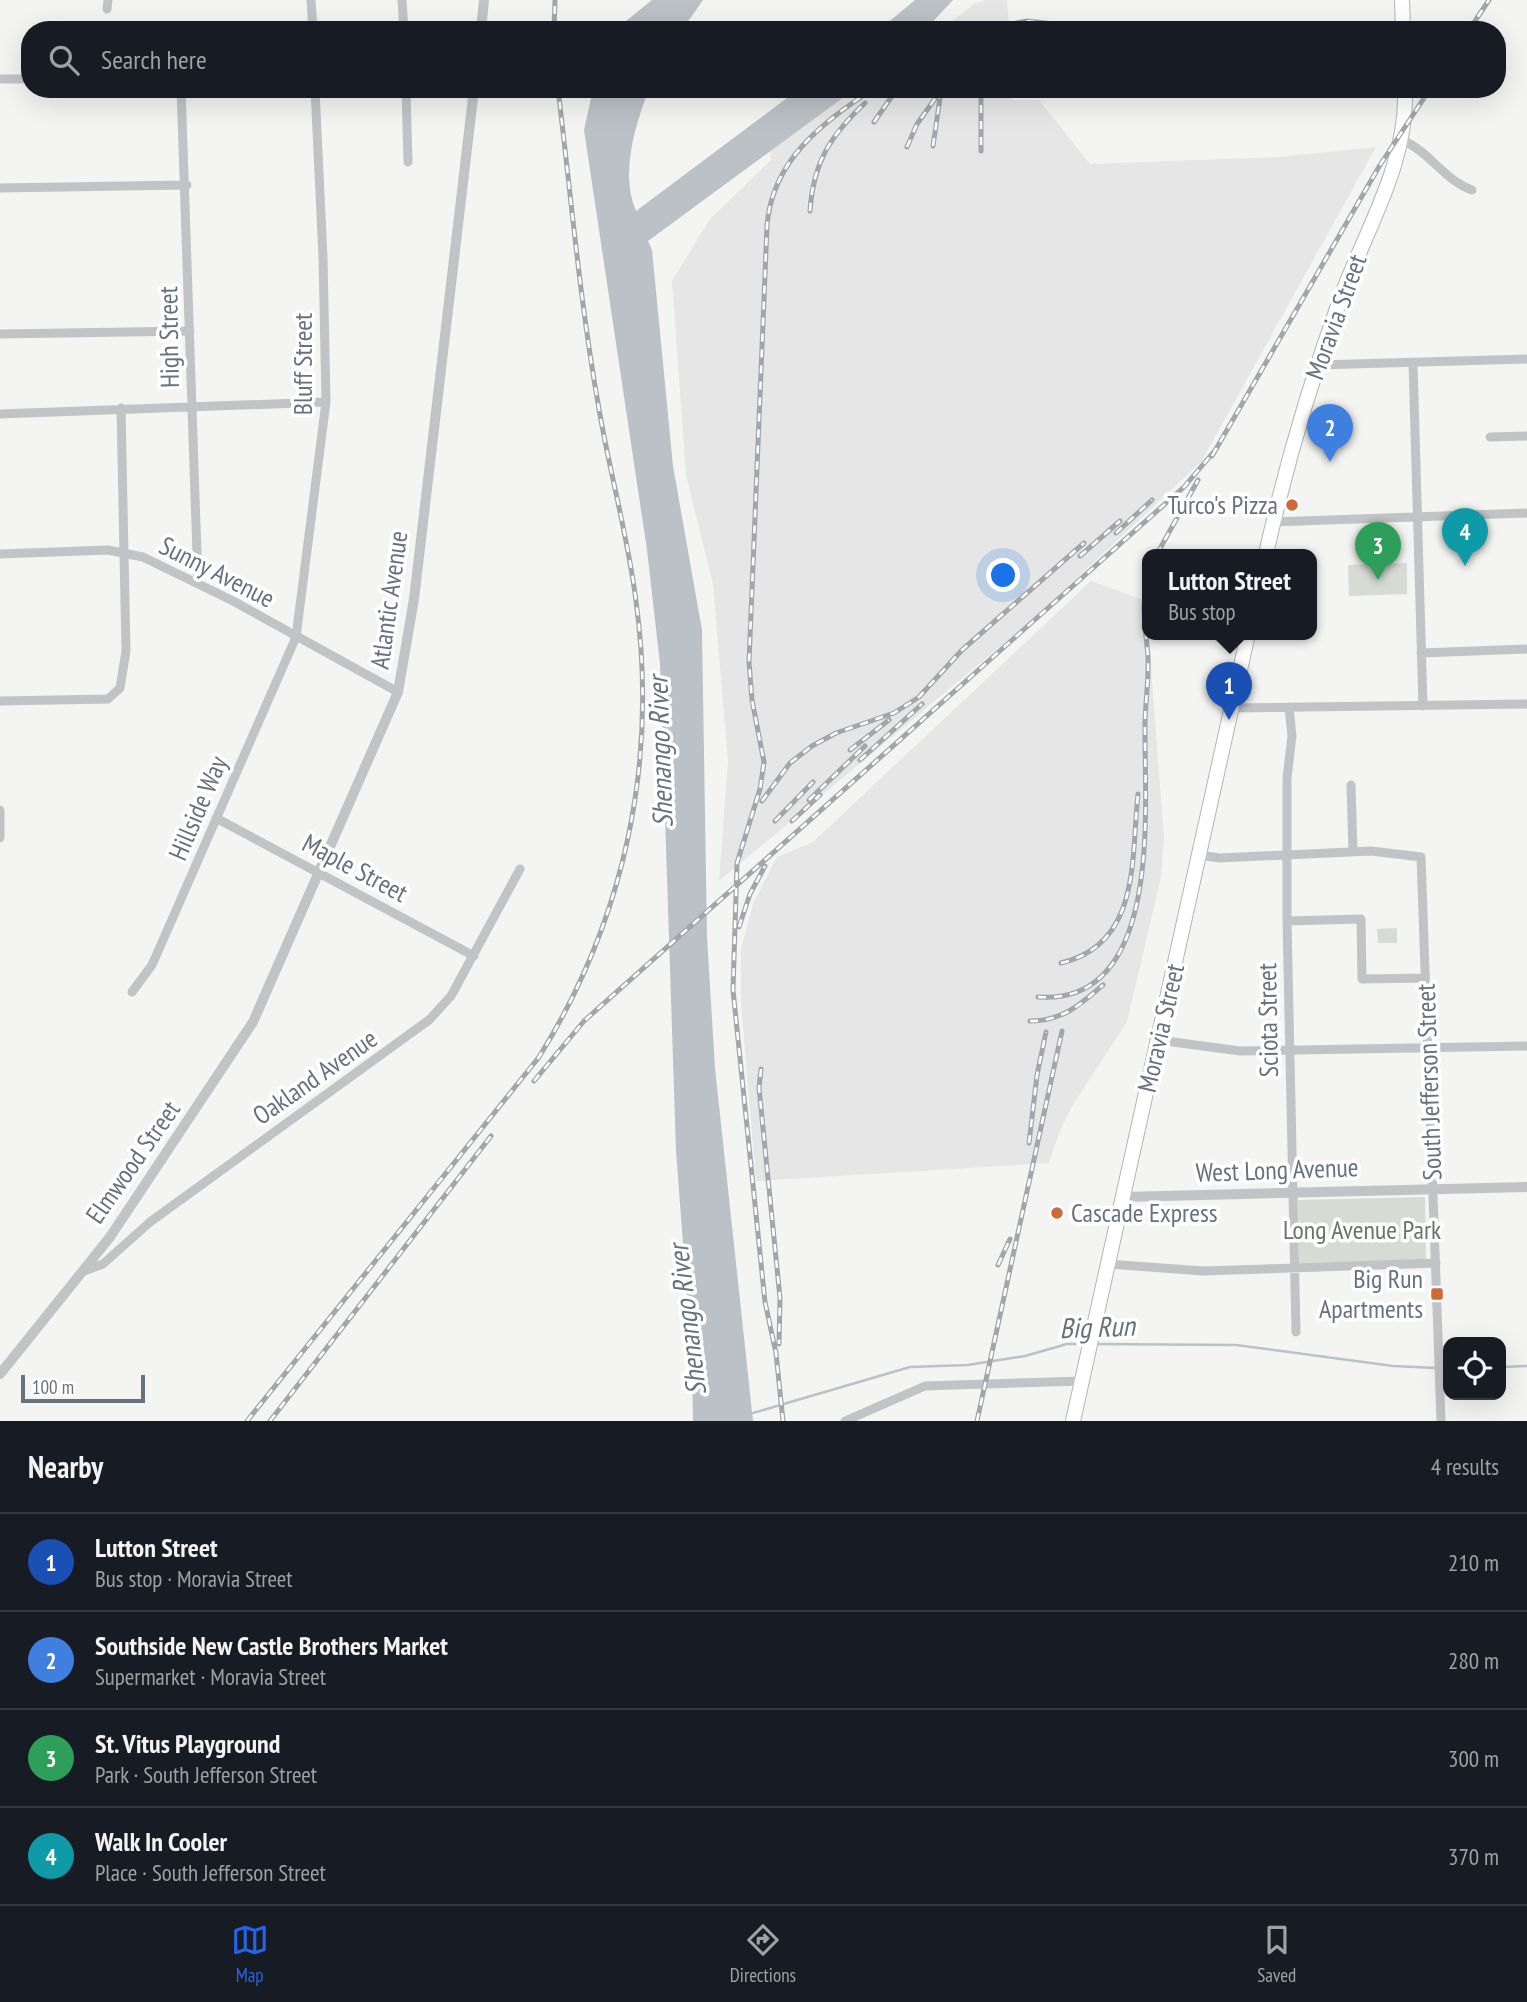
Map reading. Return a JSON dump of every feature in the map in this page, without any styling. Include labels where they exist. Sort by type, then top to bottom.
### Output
[{"type":"main road","points":[[1402,0],[1403,21]]},
{"type":"main road","points":[[1402,140],[1404,98]]},
{"type":"main road","name":"Moravia Street","points":[[1267,549],[1292,440],[1349,276],[1395,164],[1402,140]]},
{"type":"main road","name":"Moravia Street","points":[[1073,1421],[1247,640]]},
{"type":"street","points":[[312,0],[313,21]]},
{"type":"street","points":[[402,0],[403,21]]},
{"type":"street","points":[[482,21],[484,0]]},
{"type":"street","points":[[0,79],[21,79]]},
{"type":"street","name":"High Street","points":[[182,98],[187,185],[191,406],[198,583]]},
{"type":"street","name":"Bluff Street","points":[[296,637],[326,402],[315,98]]},
{"type":"street","points":[[406,98],[408,162]]},
{"type":"street","name":"Atlantic Avenue","points":[[218,1079],[253,1022],[398,692],[414,598],[473,98]]},
{"type":"street","points":[[1402,140],[1419,149],[1458,183],[1472,190]]},
{"type":"street","points":[[0,188],[187,185]]},
{"type":"street","points":[[0,334],[190,331]]},
{"type":"street","points":[[1318,365],[1527,359]]},
{"type":"street","points":[[1413,363],[1423,706]]},
{"type":"street","points":[[0,414],[326,402]]},
{"type":"street","points":[[0,701],[108,699],[117,693],[123,681],[126,651],[121,408]]},
{"type":"street","points":[[1490,437],[1527,436]]},
{"type":"street","points":[[1273,522],[1527,513]]},
{"type":"street","name":"Sunny Avenue","points":[[0,554],[122,551],[143,557],[198,583],[398,692]]},
{"type":"street","name":"Hillside Way","points":[[132,992],[152,965],[296,637]]},
{"type":"street","points":[[1422,653],[1527,649]]},
{"type":"street","points":[[1232,708],[1527,704]]},
{"type":"street","name":"Sciota Street","points":[[1289,707],[1292,736],[1286,855],[1296,1332]]},
{"type":"street","points":[[1199,855],[1220,858],[1353,852],[1351,785]]},
{"type":"street","points":[[0,810],[0,838]]},
{"type":"street","name":"Maple Street","points":[[216,818],[474,956]]},
{"type":"street","name":"South Jefferson Street","points":[[1353,852],[1387,852],[1421,858],[1441,1421]]},
{"type":"street","name":"Oakland Avenue","points":[[83,1271],[103,1264],[150,1222],[368,1067],[429,1020],[451,996],[520,869]]},
{"type":"street","points":[[1287,921],[1361,919],[1362,979],[1425,978]]},
{"type":"street","points":[[1158,1040],[1224,1051],[1527,1045]]},
{"type":"street","name":"Elmwood Street","points":[[0,1374],[83,1271],[218,1079]]},
{"type":"street","name":"West Long Avenue","points":[[1123,1197],[1527,1187]]},
{"type":"street","points":[[1108,1264],[1203,1271],[1436,1263]]},
{"type":"street","points":[[845,1421],[925,1386],[1082,1381]]},
{"type":"shaded area","points":[[652,0],[703,0],[688,21],[626,21]]},
{"type":"shaded area","points":[[915,0],[953,0],[933,21],[890,21]]},
{"type":"shaded area","points":[[986,0],[1007,0],[1008,21],[952,21],[974,4]]},
{"type":"shaded area","points":[[591,98],[646,98],[629,165],[631,196],[636,211],[787,98],[843,98],[648,241],[652,250],[673,466],[702,630],[707,937],[715,1068],[753,1421],[693,1421],[692,1362],[676,1151],[660,664],[647,550],[584,130]]},
{"type":"shaded area","points":[[842,98],[1039,100],[1090,164],[1277,157],[1376,147],[1201,462],[1031,621],[719,881],[728,761],[713,584],[686,475],[672,281],[710,219],[771,160],[770,150]]},
{"type":"shaded area","points":[[1091,581],[1142,600],[1142,640],[1149,640],[1164,838],[1161,877],[1127,1022],[1074,1103],[1061,1128],[1049,1163],[756,1181],[741,1003],[741,949],[753,904],[777,857],[813,842]]},
{"type":"green space","points":[[1407,563],[1407,594],[1349,596],[1348,565]]},
{"type":"green space","points":[[1397,928],[1397,943],[1378,943],[1377,929]]},
{"type":"green space","name":"Long Avenue Park","points":[[1425,1197],[1426,1260],[1299,1263],[1298,1200]]},
{"type":"waterway","name":"Big Run","points":[[753,1413],[910,1367],[968,1365],[1025,1356],[1067,1344],[1084,1344]]},
{"type":"waterway","name":"Big Run","points":[[1094,1344],[1236,1345],[1393,1366],[1436,1368]]},
{"type":"waterway","name":"Big Run","points":[[1506,1367],[1527,1366]]},
{"type":"railway","points":[[554,21],[555,0]]},
{"type":"railway","points":[[1475,21],[1489,0]]},
{"type":"railway","points":[[247,1421],[539,1057],[569,1004],[594,950],[613,895],[628,838],[638,780],[642,661],[633,577],[603,433],[586,329],[559,98]]},
{"type":"railway","points":[[783,1421],[776,1353],[765,1302],[733,990],[737,863],[760,789],[764,762],[752,700],[749,662],[767,226],[778,182],[789,163],[818,130],[860,98]]},
{"type":"railway","points":[[874,122],[891,98]]},
{"type":"railway","points":[[907,147],[917,124],[936,98]]},
{"type":"railway","points":[[933,146],[940,98]]},
{"type":"railway","points":[[981,98],[981,151]]},
{"type":"railway","points":[[1212,456],[1380,165],[1424,98]]},
{"type":"railway","points":[[810,211],[819,164],[842,127],[865,103]]},
{"type":"railway","points":[[534,1081],[584,1021],[1184,487],[1217,448]]},
{"type":"railway","points":[[1160,549],[1198,480]]},
{"type":"railway","points":[[1116,533],[1152,500]]},
{"type":"railway","points":[[1080,556],[1120,521]]},
{"type":"railway","points":[[762,801],[790,763],[812,746],[836,733],[894,713],[919,697],[962,650],[1084,543]]},
{"type":"railway","points":[[1038,997],[1078,992],[1107,971],[1126,939],[1138,900],[1146,811],[1147,640]]},
{"type":"railway","points":[[860,760],[922,704]]},
{"type":"railway","points":[[850,750],[889,720]]},
{"type":"railway","points":[[809,800],[865,746]]},
{"type":"railway","points":[[775,821],[813,782]]},
{"type":"railway","points":[[1061,963],[1087,953],[1106,938],[1119,918],[1132,871],[1138,794]]},
{"type":"railway","points":[[792,821],[820,795]]},
{"type":"railway","points":[[739,927],[750,894],[765,866]]},
{"type":"railway","points":[[1030,1021],[1061,1015],[1103,985]]},
{"type":"railway","points":[[977,1421],[1062,1031]]},
{"type":"railway","points":[[1029,1143],[1037,1075],[1046,1032]]},
{"type":"railway","points":[[761,1069],[759,1088],[780,1298],[779,1344]]},
{"type":"railway","points":[[270,1421],[491,1136]]},
{"type":"railway","points":[[998,1265],[1010,1239]]},
{"type":"place","name":"Southside New Castle Brothers Market","points":[[1330,462]]},
{"type":"place","name":"Turco's Pizza","points":[[1292,505]]},
{"type":"place","name":"Walk In Cooler","points":[[1465,566]]},
{"type":"place","name":"St. Vitus Playground","points":[[1378,580]]},
{"type":"place","name":"Lutton Street","points":[[1229,720]]},
{"type":"place","name":"Cascade Express","points":[[1057,1213]]},
{"type":"place","name":"Big Run Apartments","points":[[1437,1294]]},
{"type":"water label","name":"Shenango River","points":[[660,752]]},
{"type":"water label","name":"Shenango River","points":[[687,1320]]}]
